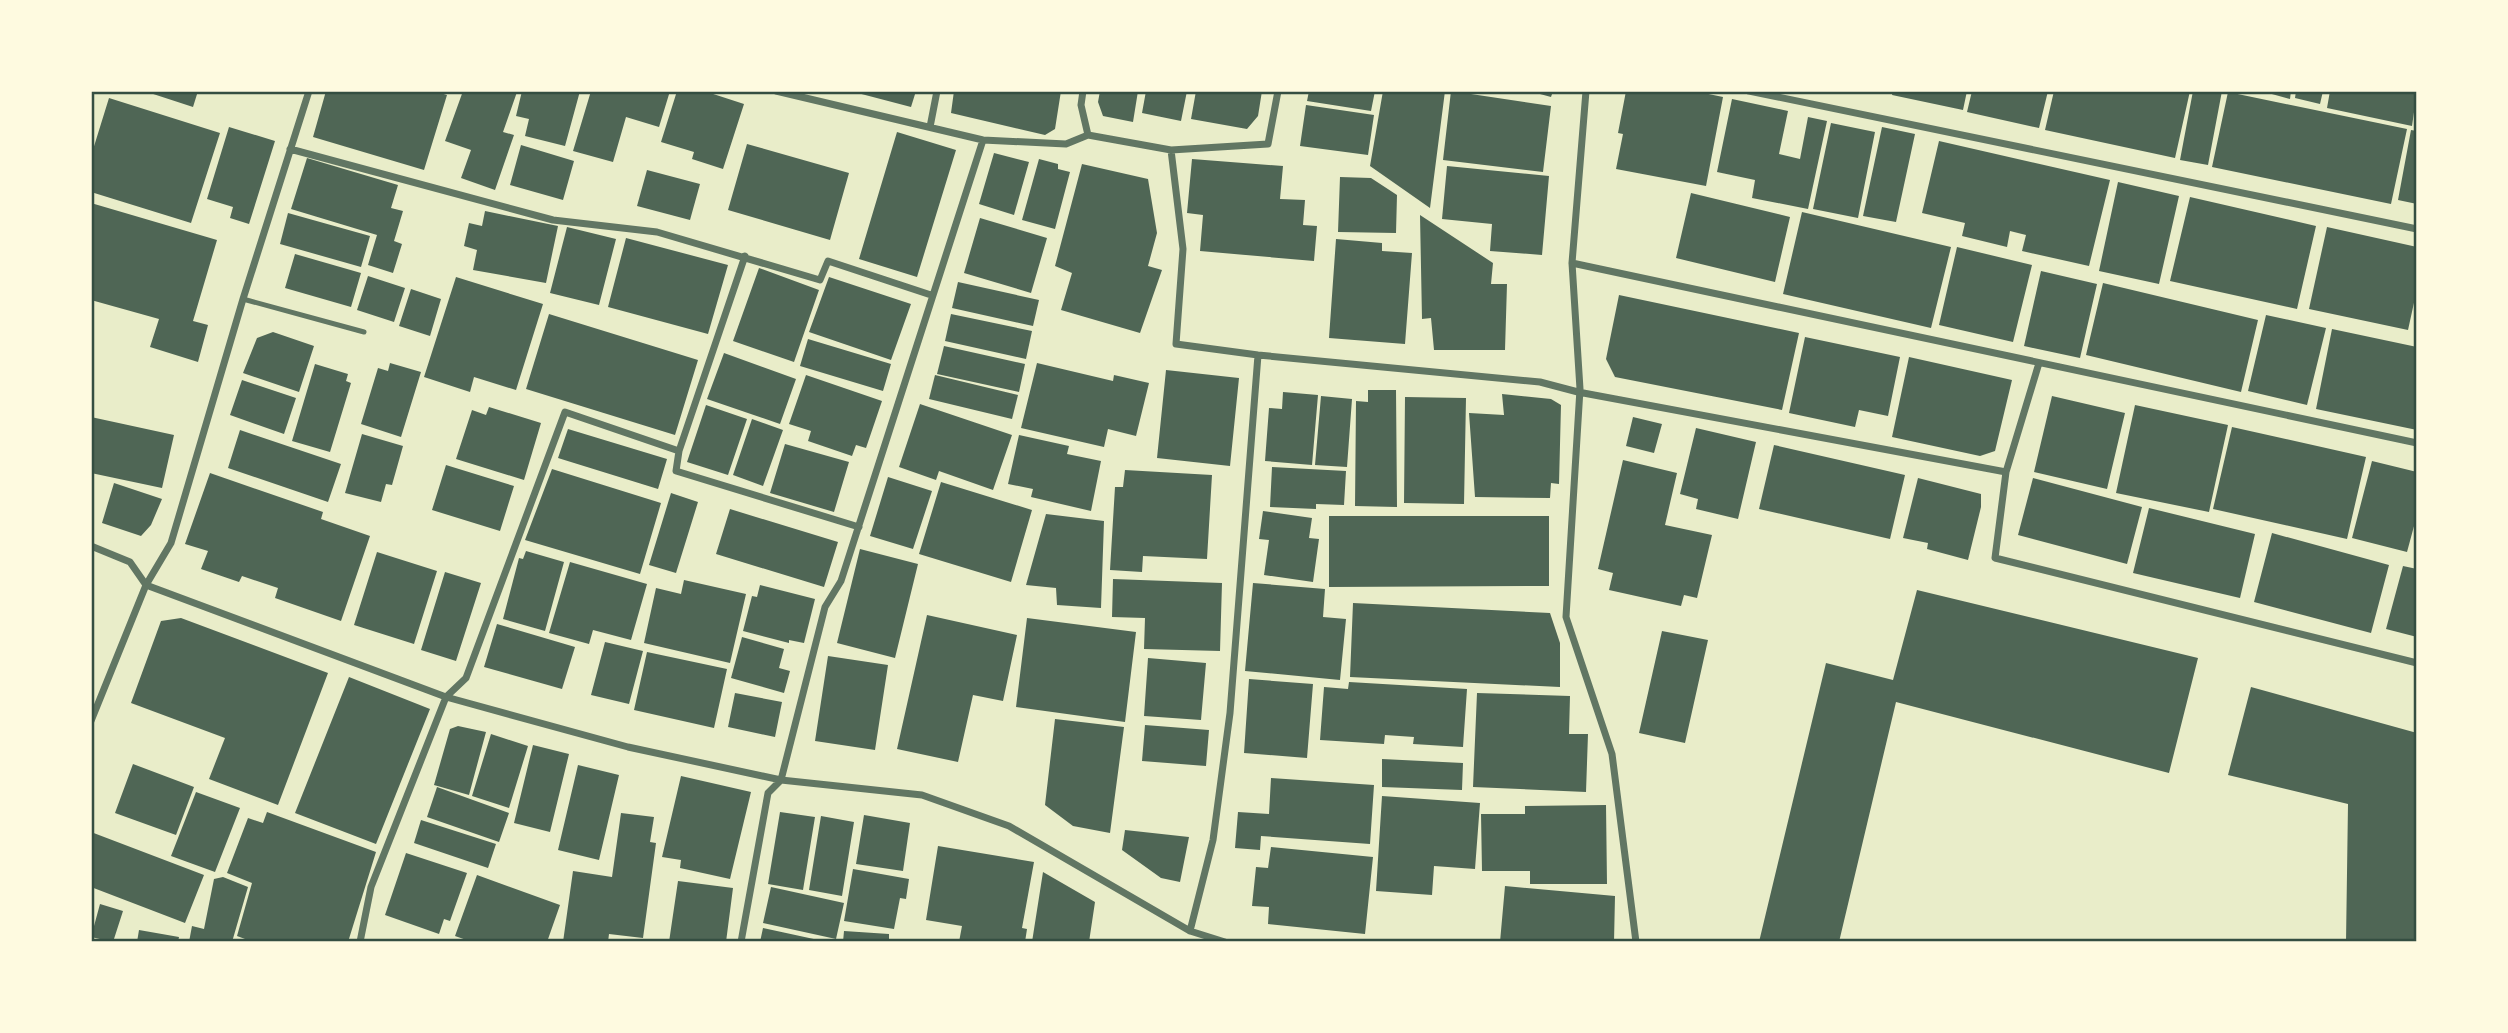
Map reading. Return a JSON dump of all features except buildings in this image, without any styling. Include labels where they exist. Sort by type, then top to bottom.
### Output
[{"type":"street","points":[[91,721],[146,584],[171,543],[243,299],[309,91]]},
{"type":"street","points":[[776,91],[983,140],[1066,144],[1088,135],[1171,150],[1268,144],[1278,91]]},
{"type":"street","points":[[930,127],[937,91]]},
{"type":"street","points":[[1083,91],[1081,105],[1088,135]]},
{"type":"street","points":[[1586,91],[1572,264],[1578,391],[1566,617],[1612,754],[1636,942]]},
{"type":"street","points":[[1749,91],[2417,229]]},
{"type":"street","points":[[741,942],[768,793],[781,780],[825,607],[841,581],[983,140]]},
{"type":"street","points":[[290,149],[553,220],[657,232],[820,280],[828,261],[931,295]]},
{"type":"street","points":[[1171,150],[1183,249],[1176,344],[1258,355],[1540,382],[2006,472]]},
{"type":"street","points":[[745,256],[679,451],[676,471],[859,527]]},
{"type":"street","points":[[1572,264],[2417,443]]},
{"type":"street","points":[[1190,931],[1213,840],[1230,713],[1258,355]]},
{"type":"street","points":[[2039,363],[2006,472],[1995,558],[2417,663]]},
{"type":"street","points":[[360,942],[372,887],[446,697],[466,678],[565,412],[679,451]]},
{"type":"street","points":[[91,546],[130,562],[146,584],[446,697],[628,747],[781,780],[922,795],[1009,826],[1190,931],[1225,942]]},
{"type":"lane","points":[[243,299],[364,332]]}]
